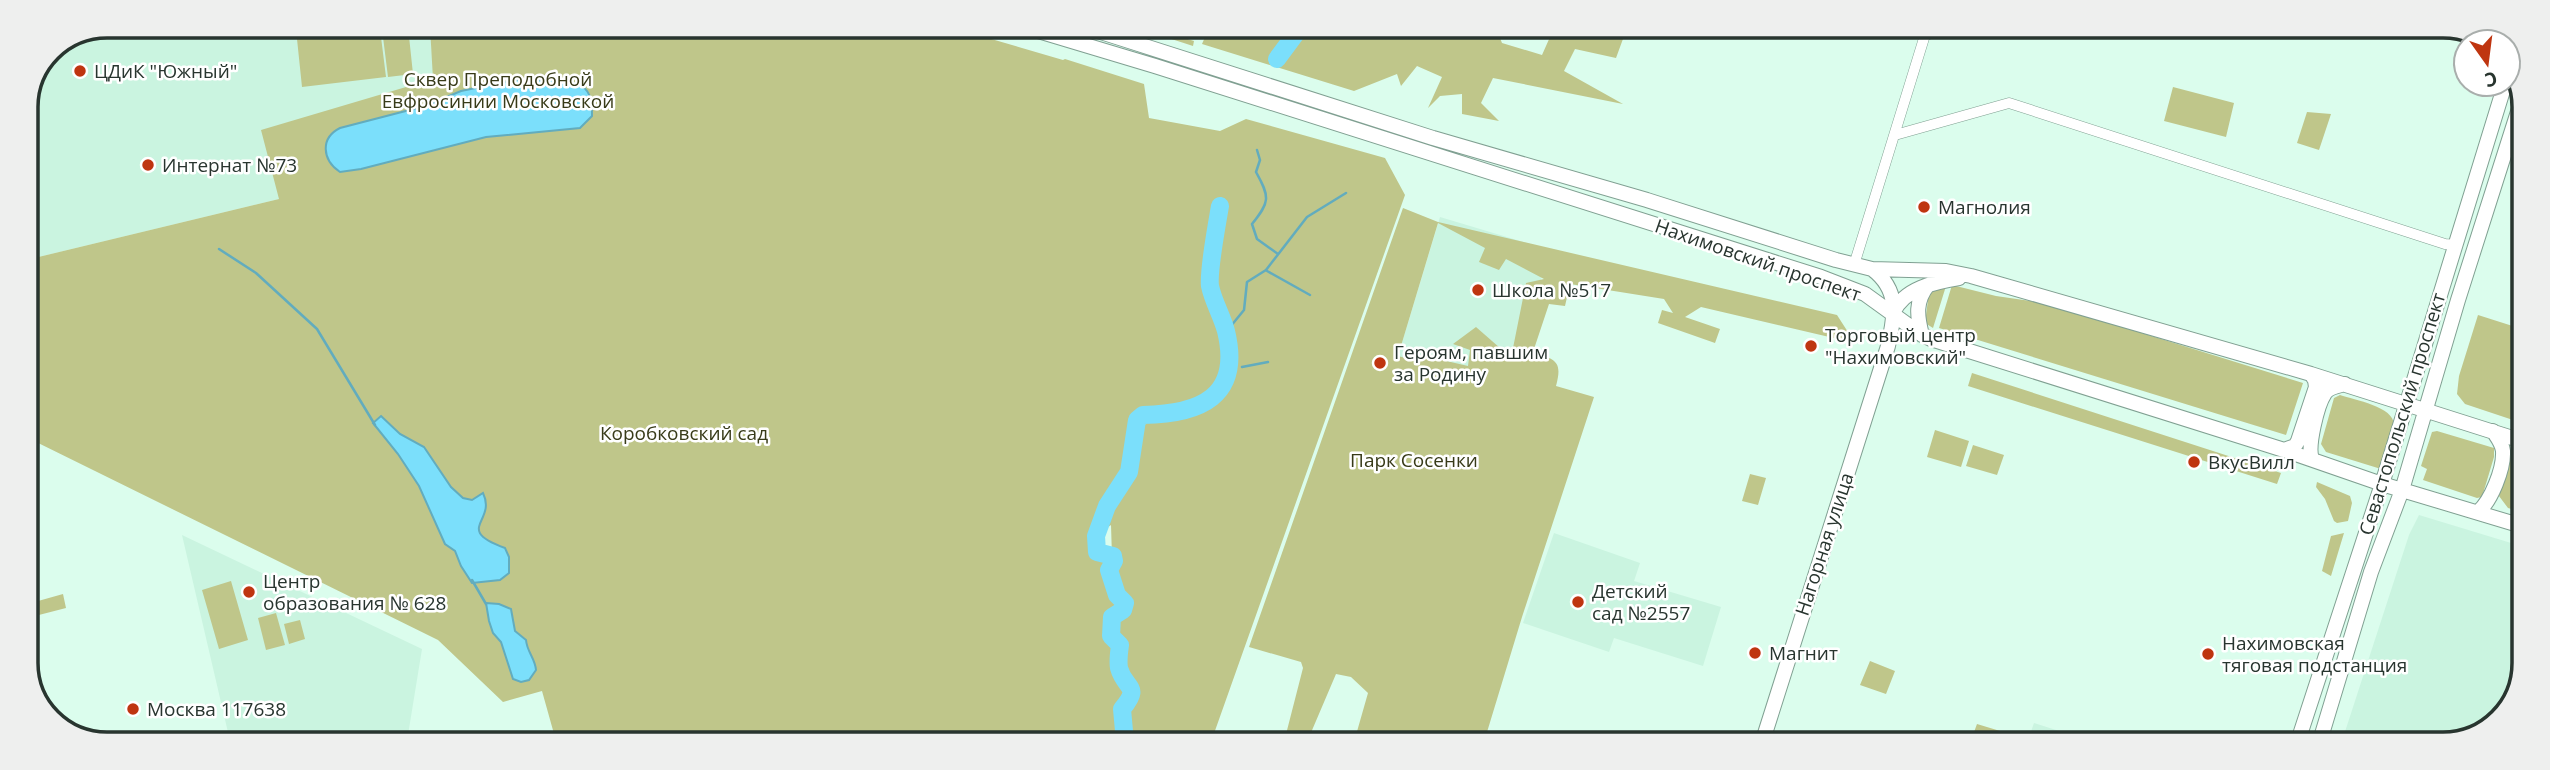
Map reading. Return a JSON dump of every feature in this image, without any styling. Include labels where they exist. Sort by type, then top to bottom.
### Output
[{"type":"main road","name":"Нахимовский проспект","points":[[1060,38],[1844,284],[1893,313],[1920,334],[2312,459],[2402,491],[2512,523]]},
{"type":"main road","name":"Нахимовский проспект","points":[[1119,38],[1433,138],[1647,200],[1854,265],[1872,269],[1946,271],[1970,276],[2406,402],[2512,437]]},
{"type":"main road","name":"Севастопольский проспект","points":[[2301,732],[2382,484],[2501,98]]},
{"type":"main road","name":"Севастопольский проспект","points":[[2323,732],[2371,572],[2402,491],[2511,134]]},
{"type":"main road","name":"Нагорная улица","points":[[1765,732],[1888,346],[1893,313],[1892,297],[1884,278],[1872,269]]},
{"type":"main road","name":"Нахимовский проспект","points":[[1929,284],[1970,276]]},
{"type":"main road","points":[[1888,346],[1900,337],[1920,334],[1918,308],[1929,284]]},
{"type":"main road","points":[[1893,313],[1896,306],[1907,296],[1929,284]]},
{"type":"main road","points":[[1858,291],[1863,299],[1888,316],[1888,346]]},
{"type":"main road","points":[[2284,450],[2295,446],[2298,441],[2316,387],[2311,374]]},
{"type":"main road","points":[[2312,459],[2310,439],[2325,392],[2345,384]]},
{"type":"main road","points":[[2478,512],[2491,498],[2502,461],[2503,450],[2493,431]]},
{"type":"street","points":[[1854,265],[1924,38]]},
{"type":"street","points":[[1895,135],[2009,103],[2455,245]]},
{"type":"shaded area","name":"Интернат №73","points":[[108,38],[431,38],[434,79],[279,199],[38,257],[38,108],[44,81],[50,69],[69,50],[94,40]]},
{"type":"shaded area","name":"Школа №517","points":[[1440,217],[1550,250],[1508,389],[1398,356]]},
{"type":"shaded area","points":[[2419,515],[2512,543],[2512,662],[2509,680],[2500,701],[2491,711],[2464,728],[2442,732],[2345,732],[2409,535]]},
{"type":"shaded area","name":"Детский сад №2557","points":[[1554,533],[1640,563],[1634,581],[1721,607],[1703,666],[1614,638],[1609,652],[1523,623]]},
{"type":"shaded area","name":"Центр образования № 628","points":[[182,535],[422,649],[408,732],[228,732]]},
{"type":"shaded area","points":[[2034,723],[2062,732],[2031,732]]},
{"type":"green space","points":[[381,38],[386,77],[302,87],[297,39]]},
{"type":"green space","points":[[383,38],[409,38],[413,74],[388,77]]},
{"type":"green space","name":"Коробковский сад","points":[[431,38],[988,38],[1144,84],[1149,118],[1220,131],[1246,119],[1385,158],[1405,195],[1215,732],[553,732],[542,691],[503,702],[438,640],[39,443],[38,257],[279,199],[261,130],[433,79]],"holes":[[[1111,525],[1112,557],[1096,553],[1095,536]]]},
{"type":"green space","points":[[1168,38],[1194,41],[1193,46]]},
{"type":"green space","points":[[1205,38],[1500,38],[1502,43],[1542,55],[1550,38],[1623,38],[1616,58],[1575,49],[1564,71],[1623,104],[1493,78],[1481,103],[1499,121],[1462,114],[1462,94],[1440,96],[1428,108],[1442,77],[1417,66],[1401,86],[1397,74],[1354,91],[1202,44]]},
{"type":"green space","points":[[2173,87],[2234,103],[2226,137],[2164,121]]},
{"type":"green space","points":[[2307,112],[2331,114],[2319,150],[2297,143]]},
{"type":"green space","name":"Парк Сосенки","points":[[1403,208],[1438,222],[1837,315],[1855,343],[1701,307],[1685,317],[1720,329],[1715,343],[1658,323],[1662,310],[1673,313],[1664,299],[1570,284],[1565,306],[1549,304],[1533,352],[1552,359],[1558,366],[1556,386],[1594,397],[1487,732],[1357,732],[1368,693],[1351,677],[1336,674],[1311,732],[1287,732],[1303,668],[1301,662],[1249,647]],"holes":[[[1438,223],[1485,248],[1479,262],[1499,270],[1506,259],[1544,279],[1526,283],[1513,348],[1500,348],[1476,327],[1453,344],[1470,350],[1468,366],[1412,353],[1406,356],[1417,361],[1398,356]]]},
{"type":"green space","points":[[1952,285],[1996,296],[2045,303],[2303,383],[2286,435],[1939,328]]},
{"type":"green space","points":[[1946,286],[1933,328],[1925,323],[1929,292]]},
{"type":"green space","points":[[2478,315],[2511,326],[2512,420],[2465,404],[2457,394],[2459,376]]},
{"type":"green space","points":[[1972,373],[2281,473],[2277,484],[1968,386]]},
{"type":"green space","points":[[2340,395],[2382,409],[2393,419],[2393,437],[2381,469],[2326,452],[2321,444],[2334,398]]},
{"type":"green space","points":[[1935,430],[1969,441],[1961,467],[1927,457]]},
{"type":"green space","points":[[2437,431],[2494,448],[2494,457],[2482,497],[2477,498],[2423,480],[2427,469],[2421,466],[2432,432]]},
{"type":"green space","points":[[1973,445],[2004,455],[1997,475],[1966,466]]},
{"type":"green space","points":[[2512,457],[2512,509],[2499,496],[2509,458]]},
{"type":"green space","points":[[1750,474],[1766,478],[1758,505],[1742,501]]},
{"type":"green space","points":[[2317,482],[2350,496],[2352,503],[2348,521],[2334,521],[2325,499],[2316,487]]},
{"type":"green space","points":[[2344,533],[2331,576],[2322,571],[2331,536]]},
{"type":"green space","points":[[231,581],[248,640],[219,649],[202,590]]},
{"type":"green space","points":[[63,594],[66,608],[39,615],[39,601]]},
{"type":"green space","points":[[276,613],[285,645],[266,650],[258,618]]},
{"type":"green space","points":[[300,620],[305,639],[289,644],[284,624]]},
{"type":"green space","points":[[1870,661],[1895,671],[1886,694],[1860,685]]},
{"type":"green space","points":[[1977,724],[2003,732],[1974,732]]},
{"type":"water","points":[[515,80],[576,83],[590,96],[592,116],[580,128],[486,137],[361,169],[340,172],[327,155],[326,143],[340,128],[425,106],[461,91]]},
{"type":"water","points":[[381,416],[400,434],[424,447],[451,487],[463,498],[472,500],[483,493],[486,503],[479,530],[490,541],[505,548],[509,557],[509,573],[500,580],[472,583],[455,551],[445,544],[419,486],[373,423]]},
{"type":"water","points":[[486,603],[511,609],[515,631],[526,640],[535,666],[536,670],[529,680],[521,682],[513,679],[501,642],[493,633]]},
{"type":"waterway","points":[[1277,59],[1293,38]]},
{"type":"waterway","points":[[1257,150],[1260,160],[1256,172],[1266,199],[1252,224],[1257,239],[1278,254]]},
{"type":"waterway","points":[[1226,332],[1244,310],[1247,282],[1266,270],[1307,217],[1346,193]]},
{"type":"waterway","points":[[1124,732],[1122,709],[1131,696],[1131,691],[1119,668],[1120,645],[1111,636],[1112,617],[1123,610],[1125,603],[1117,595],[1109,570],[1114,561],[1113,556],[1097,552],[1096,536],[1107,506],[1129,472],[1137,420],[1143,415],[1182,411],[1199,405],[1212,397],[1222,386],[1228,372],[1226,331],[1210,286],[1211,259],[1220,206]]},
{"type":"waterway","points":[[219,249],[256,273],[317,329],[375,425]]},
{"type":"waterway","points":[[1267,271],[1310,295]]},
{"type":"waterway","points":[[1242,367],[1268,362]]},
{"type":"waterway","points":[[1230,371],[1235,370]]},
{"type":"waterway","points":[[472,580],[486,604]]},
{"type":"place","name":"ЦДиК \"Южный\"","points":[[80,71]]},
{"type":"place","name":"Интернат №73","points":[[148,165]]},
{"type":"place","name":"Магнолия","points":[[1924,207]]},
{"type":"place","name":"Школа №517","points":[[1478,290]]},
{"type":"place","name":"Торговый центр \"Нахимовский\"","points":[[1811,346]]},
{"type":"place","name":"Героям, павшим за Родину","points":[[1380,363]]},
{"type":"place","name":"ВкусВилл","points":[[2194,462]]},
{"type":"place","name":"Центр образования № 628","points":[[249,592]]},
{"type":"place","name":"Детский сад №2557","points":[[1578,602]]},
{"type":"place","name":"Магнит","points":[[1755,653]]},
{"type":"place","name":"Нахимовская тяговая подстанция","points":[[2208,654]]},
{"type":"place","name":"Москва 117638","points":[[133,709]]},
{"type":"park label","name":"Сквер Преподобной Евфросинии Московской","points":[[498,90]]}]
